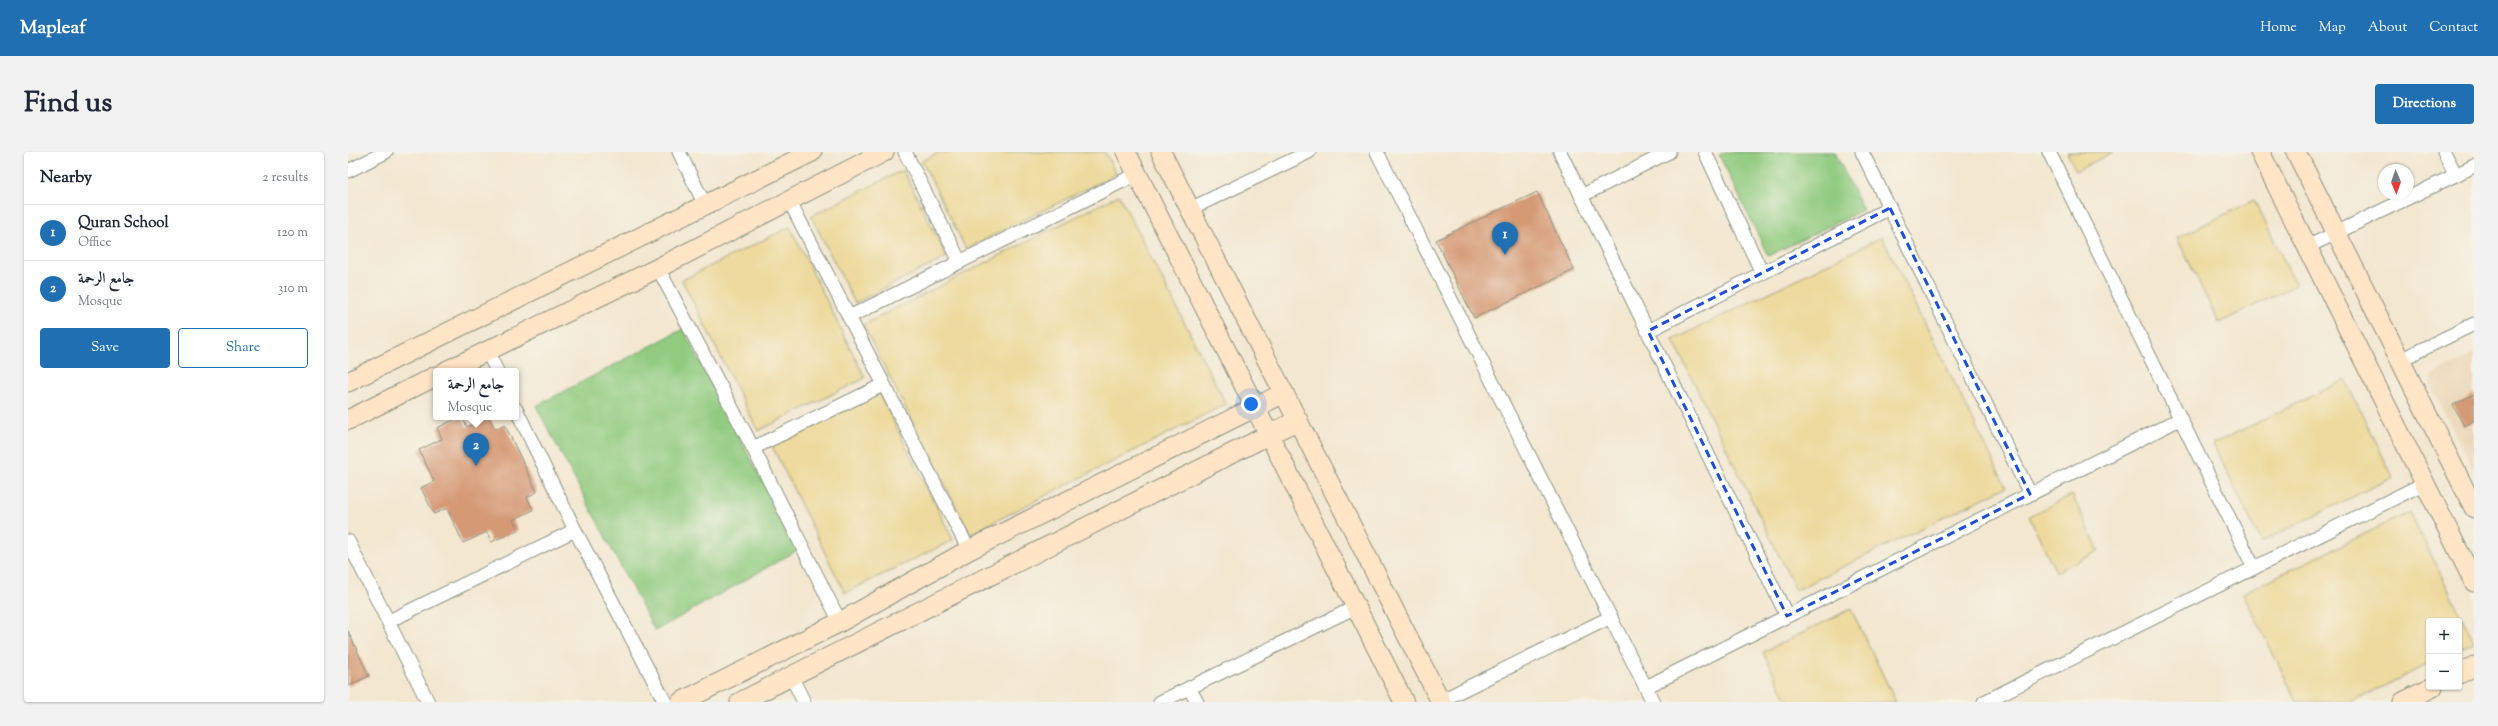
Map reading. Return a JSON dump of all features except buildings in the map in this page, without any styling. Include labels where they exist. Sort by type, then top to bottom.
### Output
[{"type":"main road","points":[[348,382],[812,152]]},
{"type":"main road","points":[[452,368],[658,268],[884,152]]},
{"type":"main road","points":[[1126,152],[1404,702]]},
{"type":"main road","points":[[1161,152],[1440,701]]},
{"type":"main road","points":[[2260,152],[2474,582]]},
{"type":"main road","points":[[2296,152],[2474,508]]},
{"type":"main road","points":[[348,420],[433,378]]},
{"type":"main road","points":[[681,702],[840,622],[969,550],[1284,393]]},
{"type":"main road","points":[[740,702],[1298,420]]},
{"type":"main road","points":[[2462,672],[2474,666]]},
{"type":"main road","points":[[2403,702],[2427,690]]},
{"type":"street","points":[[348,170],[386,152]]},
{"type":"street","points":[[679,152],[705,205]]},
{"type":"street","points":[[905,152],[960,262]]},
{"type":"street","points":[[1190,209],[1309,152]]},
{"type":"street","points":[[1377,152],[1654,702]]},
{"type":"street","points":[[1560,152],[1787,616]]},
{"type":"street","points":[[1581,196],[1668,152]]},
{"type":"street","points":[[1705,152],[1762,273]]},
{"type":"street","points":[[1862,152],[2030,494]]},
{"type":"street","points":[[2049,152],[2254,568]]},
{"type":"street","points":[[2444,152],[2456,175]]},
{"type":"street","points":[[2307,248],[2474,166]]},
{"type":"street","points":[[849,317],[1138,174]]},
{"type":"street","points":[[789,200],[969,550]]},
{"type":"street","points":[[1648,331],[1890,208]]},
{"type":"street","points":[[658,268],[753,448],[840,622]]},
{"type":"street","points":[[2400,360],[2474,324]]},
{"type":"street","points":[[487,351],[496,368]]},
{"type":"street","points":[[753,448],[883,385]]},
{"type":"street","points":[[519,415],[575,530],[665,702]]},
{"type":"street","points":[[1646,687],[2180,419]]},
{"type":"street","points":[[1984,702],[2425,483]]},
{"type":"street","points":[[389,621],[575,530]]},
{"type":"street","points":[[348,541],[428,702]]},
{"type":"street","points":[[1160,702],[1356,607]]},
{"type":"street","points":[[1440,701],[1611,617]]},
{"type":"street","points":[[791,676],[804,702]]},
{"type":"street","points":[[1189,688],[1196,702]]},
{"type":"highlighted area","points":[[1890,208],[2030,494],[1787,616],[1648,331]]},
{"type":"shaded area","points":[[2474,354],[2474,471],[2430,383],[2433,375]]},
{"type":"green space","points":[[1725,152],[1835,152],[1863,210],[1768,256],[1719,155]]},
{"type":"green space","points":[[683,329],[798,550],[655,631],[536,406]]},
{"type":"sand","points":[[940,152],[1105,152],[1116,174],[966,249],[922,161]]},
{"type":"sand","points":[[2067,152],[2113,152],[2076,171]]},
{"type":"sand","points":[[903,170],[947,257],[855,303],[811,216]]},
{"type":"sand","points":[[1119,195],[1226,404],[970,534],[863,325]]},
{"type":"sand","points":[[2254,200],[2296,285],[2219,323],[2177,238]]},
{"type":"sand","points":[[790,227],[865,378],[758,431],[682,280]]},
{"type":"sand","points":[[1882,237],[2006,487],[1796,590],[1673,340]]},
{"type":"sand","points":[[2345,380],[2393,477],[2261,542],[2213,444]]},
{"type":"sand","points":[[879,393],[953,540],[845,593],[772,446]]},
{"type":"sand","points":[[2072,495],[2099,551],[2056,572],[2029,516]]},
{"type":"sand","points":[[2410,512],[2474,642],[2462,648],[2462,618],[2426,618],[2426,665],[2351,702],[2297,702],[2243,593]]},
{"type":"sand","points":[[1851,609],[1896,702],[1788,702],[1763,652]]},
{"type":"place","name":"Quran School","points":[[1505,255]]},
{"type":"place","name":"جامع الرحمة","points":[[476,466]]}]
